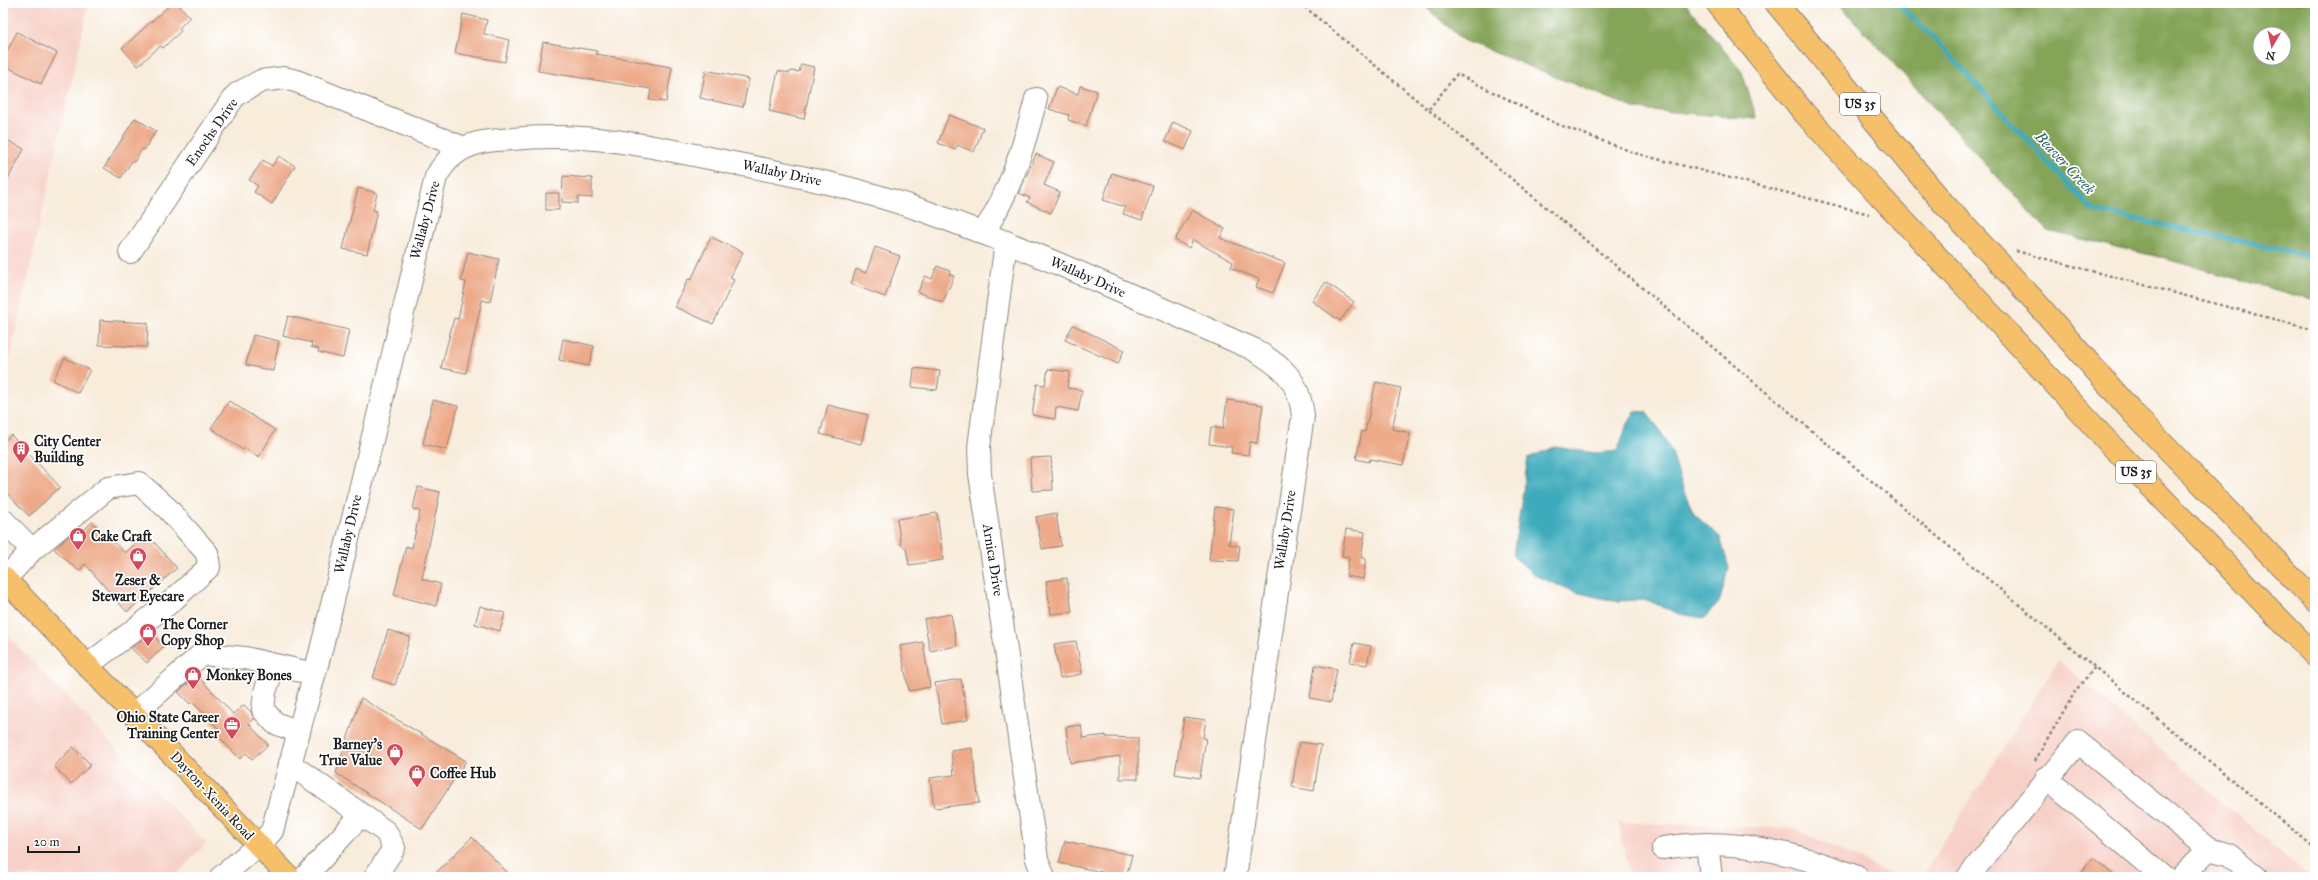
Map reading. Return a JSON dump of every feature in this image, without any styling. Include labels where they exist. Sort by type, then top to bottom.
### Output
[{"type":"main road","name":"US 35","points":[[1717,3],[1805,114],[1880,196],[1962,283],[2108,443],[2315,656]]},
{"type":"main road","name":"US 35","points":[[1776,3],[1944,204],[2032,298],[2134,414],[2315,601]]},
{"type":"main road","name":"Dayton-Xenia Road","points":[[4,578],[289,877]]},
{"type":"street","name":"Enochs Drive","points":[[130,252],[232,100],[237,94],[261,81],[284,78],[312,86],[464,148]]},
{"type":"street","points":[[983,233],[997,212],[1024,146],[1036,99]]},
{"type":"street","name":"Wallaby Drive","points":[[221,877],[257,844],[263,841],[272,831],[314,674],[436,178],[443,163],[464,148],[479,142],[546,136],[593,137],[640,143],[791,174],[861,191],[925,211],[1006,242],[1252,349],[1280,366],[1290,377],[1299,393],[1303,416],[1235,877]]},
{"type":"street","name":"Arnica Drive","points":[[1006,242],[979,447],[980,474],[1037,859],[1044,877]]},
{"type":"street","points":[[4,578],[32,550],[108,488],[139,483],[168,509],[207,553],[209,567],[172,601],[88,665]]},
{"type":"street","points":[[3,520],[32,550]]},
{"type":"street","points":[[134,714],[202,654],[246,658],[314,674]]},
{"type":"street","points":[[274,665],[265,692],[263,710],[276,723],[299,732]]},
{"type":"street","points":[[1968,877],[2046,778],[2078,742],[2209,849],[2230,855],[2256,877]]},
{"type":"street","points":[[290,764],[386,832],[394,848],[375,877]]},
{"type":"street","points":[[2046,778],[2164,877]]},
{"type":"street","points":[[305,877],[361,815]]},
{"type":"street","points":[[1664,848],[1707,844],[1768,849],[1792,854],[1857,877]]},
{"type":"street","points":[[1707,844],[1711,877]]},
{"type":"street","points":[[2181,877],[2209,849]]},
{"type":"path","points":[[1300,3],[1429,109],[2001,590],[2315,848]]},
{"type":"path","points":[[1429,109],[1457,74]]},
{"type":"shaded area","points":[[3,3],[89,3],[8,366],[3,370]]},
{"type":"shaded area","points":[[3,631],[206,843],[174,877],[3,877]]},
{"type":"shaded area","points":[[2058,660],[2309,877],[1922,877]]},
{"type":"shaded area","points":[[1618,822],[1795,829],[1898,877],[1630,877]]},
{"type":"green space","points":[[1421,3],[1685,3],[1742,72],[1757,119],[1636,109],[1463,40]]},
{"type":"green space","points":[[1838,3],[2315,3],[2315,301],[2159,257],[2047,231]]},
{"type":"water","points":[[1635,411],[1646,412],[1660,430],[1672,453],[1683,489],[1694,514],[1720,537],[1729,568],[1720,600],[1705,618],[1679,614],[1647,600],[1614,601],[1575,592],[1536,576],[1513,556],[1528,458],[1555,447],[1596,453],[1617,451],[1626,428]]},
{"type":"building","points":[[172,3],[177,3],[190,17],[179,28],[181,31],[163,48],[160,46],[138,66],[122,48]]},
{"type":"building","points":[[463,14],[487,20],[484,34],[509,40],[505,62],[455,53]]},
{"type":"building","points":[[17,32],[57,53],[41,84],[3,65],[3,59]]},
{"type":"building","points":[[543,42],[597,51],[596,54],[672,67],[666,102],[649,100],[651,89],[538,71]]},
{"type":"building","points":[[801,64],[814,67],[804,119],[769,111],[778,71],[790,73],[791,71],[799,72]]},
{"type":"building","points":[[706,70],[749,79],[743,107],[700,98]]},
{"type":"building","points":[[1080,86],[1097,91],[1086,126],[1068,120],[1069,115],[1049,109],[1057,87],[1078,94]]},
{"type":"building","points":[[949,115],[983,128],[974,152],[957,145],[955,150],[938,143]]},
{"type":"building","points":[[135,118],[156,131],[144,150],[142,149],[134,162],[132,161],[121,178],[104,168]]},
{"type":"building","points":[[1173,122],[1193,131],[1185,150],[1165,141]]},
{"type":"building","points":[[3,138],[24,149],[3,188]]},
{"type":"building","points":[[1036,154],[1054,162],[1044,185],[1060,192],[1051,213],[1027,202],[1030,198],[1019,193]]},
{"type":"building","points":[[279,156],[295,166],[272,204],[254,192],[258,186],[249,180],[263,160],[272,166]]},
{"type":"building","points":[[1112,173],[1153,186],[1142,220],[1123,214],[1125,207],[1103,200]]},
{"type":"building","points":[[563,176],[592,178],[592,198],[578,197],[578,203],[562,202]]},
{"type":"building","points":[[358,188],[377,193],[373,210],[377,211],[367,254],[343,249]]},
{"type":"building","points":[[546,193],[559,193],[559,210],[546,210]]},
{"type":"building","points":[[1192,210],[1225,229],[1220,238],[1285,263],[1273,293],[1256,287],[1259,279],[1231,268],[1233,262],[1193,240],[1189,248],[1175,240]]},
{"type":"building","points":[[711,237],[743,252],[730,278],[734,280],[713,324],[675,307],[688,279],[691,280]]},
{"type":"building","points":[[875,247],[900,256],[885,297],[851,284],[856,269],[866,273]]},
{"type":"building","points":[[468,252],[499,259],[490,302],[482,300],[466,373],[441,368],[454,318],[458,319],[466,282],[461,281]]},
{"type":"building","points":[[937,266],[950,271],[949,274],[954,276],[943,302],[918,292],[925,276],[932,279]]},
{"type":"building","points":[[1326,282],[1354,302],[1340,321],[1312,301]]},
{"type":"building","points":[[288,316],[349,330],[343,358],[318,352],[319,349],[311,347],[312,343],[283,336]]},
{"type":"building","points":[[100,320],[148,323],[147,347],[99,345]]},
{"type":"building","points":[[1073,325],[1124,350],[1118,364],[1065,340]]},
{"type":"building","points":[[253,335],[279,341],[273,371],[246,365]]},
{"type":"building","points":[[563,339],[594,346],[589,366],[559,360]]},
{"type":"building","points":[[65,358],[90,370],[78,393],[53,380]]},
{"type":"building","points":[[914,368],[940,371],[937,390],[912,387]]},
{"type":"building","points":[[1048,369],[1070,372],[1067,388],[1082,390],[1078,411],[1056,407],[1055,419],[1032,415],[1037,384],[1045,385]]},
{"type":"building","points":[[1376,382],[1401,388],[1392,429],[1410,433],[1403,465],[1370,459],[1369,462],[1356,459],[1362,431],[1365,432]]},
{"type":"building","points":[[433,400],[458,406],[447,450],[423,444]]},
{"type":"building","points":[[1227,400],[1263,405],[1257,443],[1250,442],[1248,455],[1231,453],[1232,447],[1209,444],[1211,427],[1223,429]]},
{"type":"building","points":[[229,401],[275,430],[259,457],[245,448],[243,450],[211,428]]},
{"type":"building","points":[[828,405],[868,415],[861,444],[820,434]]},
{"type":"building","name":"City Center Building","points":[[11,435],[60,487],[29,516],[3,489],[3,442]]},
{"type":"building","points":[[1051,457],[1053,490],[1032,491],[1030,458]]},
{"type":"building","points":[[418,487],[440,492],[422,579],[441,584],[436,606],[394,595],[406,546],[412,548],[420,511],[413,509]]},
{"type":"building","points":[[1215,507],[1234,509],[1229,544],[1240,546],[1238,561],[1209,560]]},
{"type":"building","points":[[937,513],[943,560],[909,565],[906,548],[901,545],[897,519]]},
{"type":"building","points":[[1056,513],[1061,546],[1042,549],[1036,517]]},
{"type":"building","points":[[92,522],[125,553],[147,534],[177,568],[127,612],[85,564],[79,571],[54,549],[69,536],[74,540]]},
{"type":"building","points":[[1346,529],[1365,532],[1361,558],[1366,558],[1363,579],[1346,576],[1349,557],[1342,556]]},
{"type":"building","points":[[1067,578],[1072,612],[1051,614],[1046,581]]},
{"type":"building","points":[[480,606],[505,613],[500,631],[475,624]]},
{"type":"building","points":[[951,614],[957,646],[930,651],[924,619]]},
{"type":"building","points":[[388,630],[410,637],[395,685],[373,678]]},
{"type":"building","points":[[151,633],[164,646],[147,663],[131,648]]},
{"type":"building","points":[[1076,641],[1082,674],[1060,678],[1054,644]]},
{"type":"building","points":[[923,642],[930,687],[909,691],[900,646]]},
{"type":"building","points":[[1354,643],[1371,646],[1367,665],[1350,662]]},
{"type":"building","points":[[1315,665],[1337,669],[1331,702],[1310,698]]},
{"type":"building","points":[[197,675],[233,714],[244,705],[251,712],[254,719],[249,724],[268,745],[252,759],[246,753],[240,759],[214,732],[218,728],[192,702],[190,704],[178,692]]},
{"type":"building","points":[[961,679],[968,720],[942,724],[935,683]]},
{"type":"building","points":[[361,698],[466,761],[422,829],[336,773]]},
{"type":"building","points":[[1184,717],[1206,720],[1203,738],[1206,738],[1200,778],[1175,774]]},
{"type":"building","points":[[1081,725],[1083,738],[1106,735],[1106,737],[1138,738],[1138,779],[1120,779],[1120,756],[1070,763],[1066,727]]},
{"type":"building","points":[[1299,742],[1321,745],[1314,791],[1292,787]]},
{"type":"building","points":[[73,747],[91,765],[71,784],[54,766]]},
{"type":"building","points":[[972,748],[979,803],[934,808],[930,778],[954,775],[951,751]]},
{"type":"building","points":[[472,837],[512,877],[432,877]]},
{"type":"building","points":[[1065,841],[1132,855],[1126,877],[1059,863]]},
{"type":"building","points":[[2093,858],[2116,877],[2077,877]]},
{"type":"waterway","name":"Beaver Creek","points":[[1897,3],[1931,35],[2092,210],[2315,257]]},
{"type":"place","name":"City Center Building","points":[[21,464]]},
{"type":"place","name":"Cake Craft","points":[[78,551]]},
{"type":"place","name":"Zeser & Stewart Eyecare","points":[[138,571]]},
{"type":"place","name":"The Corner Copy Shop","points":[[148,647]]},
{"type":"place","name":"Monkey Bones","points":[[193,690]]},
{"type":"place","name":"Ohio State Career Training Center","points":[[232,740]]},
{"type":"place","name":"Barney's True Value","points":[[395,767]]},
{"type":"place","name":"Coffee Hub","points":[[417,788]]}]
